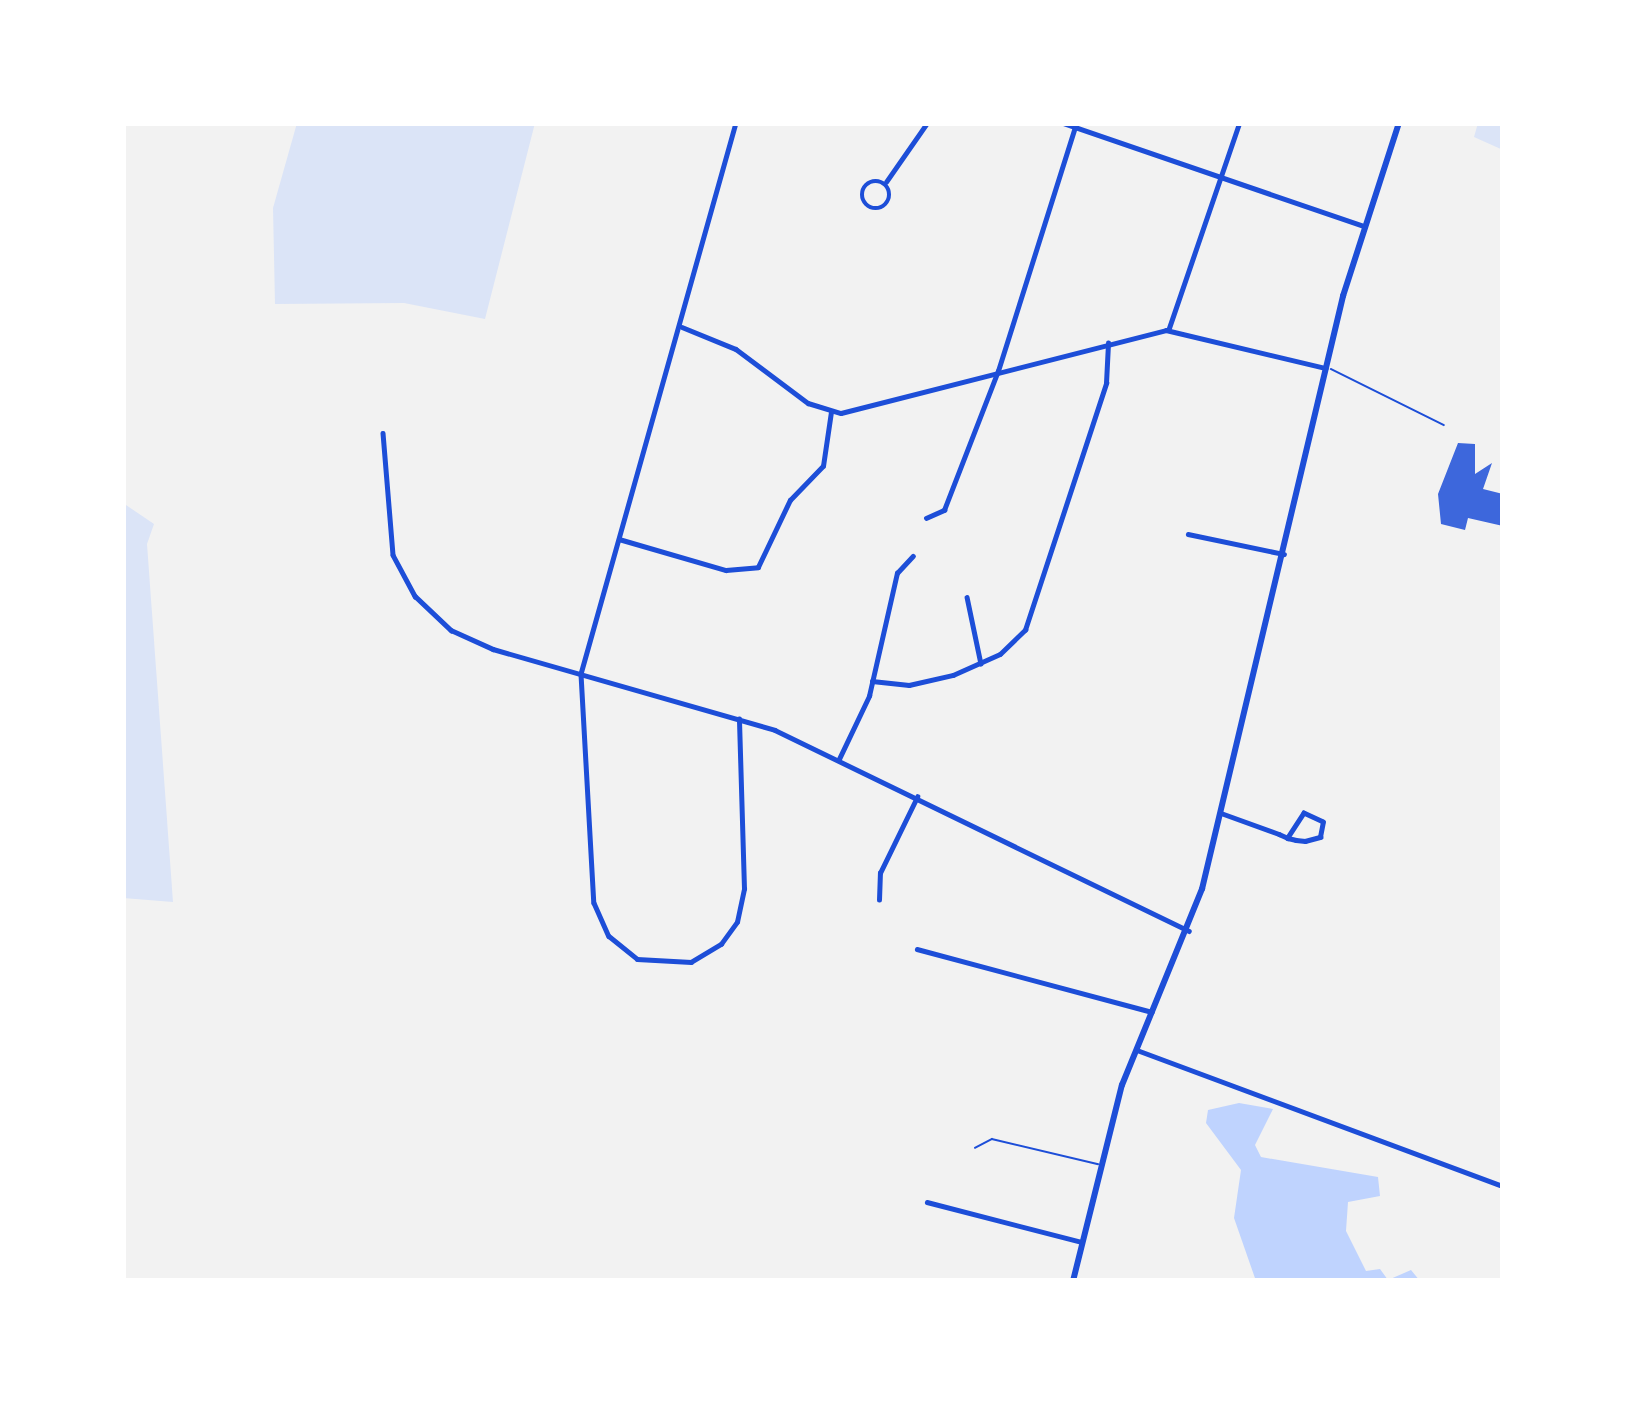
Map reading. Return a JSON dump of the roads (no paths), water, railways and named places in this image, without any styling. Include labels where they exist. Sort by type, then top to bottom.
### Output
[{"type":"main road","points":[[1073,1281],[1135,1049],[1189,931],[1326,368],[1364,226],[1399,123]]},
{"type":"street","points":[[736,123],[581,674],[594,903],[609,936],[646,963],[682,964],[707,955],[740,914],[740,718]]},
{"type":"street","points":[[885,184],[865,187],[867,207],[888,204],[885,184],[927,123]]},
{"type":"street","points":[[1063,123],[1364,226]]},
{"type":"street","points":[[1168,330],[1239,123]]},
{"type":"street","points":[[926,518],[944,509],[998,371],[1076,125]]},
{"type":"street","points":[[680,326],[736,349],[800,399],[831,412],[1168,330],[1326,368]]},
{"type":"street","points":[[872,681],[918,684],[981,664],[1007,650],[1029,622],[1106,383],[1108,343]]},
{"type":"street","points":[[619,539],[727,570],[758,567],[790,500],[823,466],[831,412]]},
{"type":"street","points":[[382,433],[385,526],[415,596],[471,641],[740,718],[839,759],[1189,931]]},
{"type":"street","points":[[1188,534],[1284,554]]},
{"type":"street","points":[[839,759],[872,681],[897,573],[913,556]]},
{"type":"street","points":[[967,597],[981,664]]},
{"type":"street","points":[[879,901],[880,874],[917,797]]},
{"type":"street","points":[[1221,813],[1288,838],[1320,837],[1323,822],[1307,812],[1288,838]]},
{"type":"street","points":[[917,949],[1152,1012]]},
{"type":"street","points":[[1135,1049],[1503,1186]]},
{"type":"street","points":[[926,1202],[1082,1242]]},
{"type":"lane","points":[[1326,368],[1444,425]]},
{"type":"lane","points":[[975,1148],[992,1139],[1102,1165]]},
{"type":"water","points":[[1239,1103],[1273,1109],[1255,1145],[1261,1157],[1378,1177],[1380,1196],[1348,1202],[1346,1231],[1366,1271],[1380,1269],[1388,1280],[1411,1270],[1420,1281],[1256,1281],[1234,1218],[1241,1170],[1206,1123],[1208,1110]]}]
